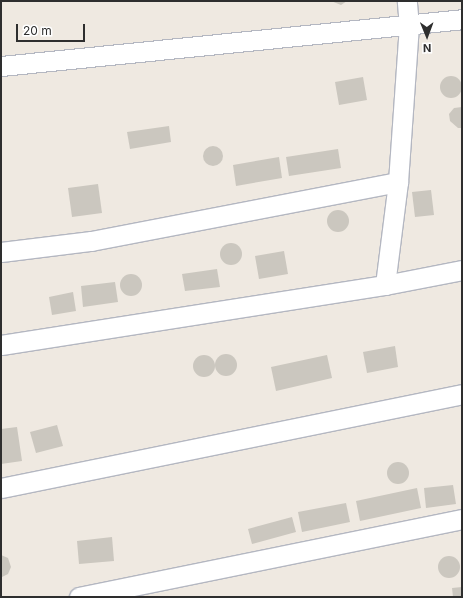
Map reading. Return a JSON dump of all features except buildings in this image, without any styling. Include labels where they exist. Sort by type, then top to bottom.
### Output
[{"type":"street","points":[[385,285],[398,182],[410,26],[407,1]]},
{"type":"street","points":[[1,66],[410,26],[462,19]]},
{"type":"street","points":[[1,252],[91,241],[398,182]]},
{"type":"street","points":[[1,345],[385,285],[462,270]]},
{"type":"street","points":[[1,488],[462,394]]},
{"type":"street","points":[[79,597],[462,519]]}]
